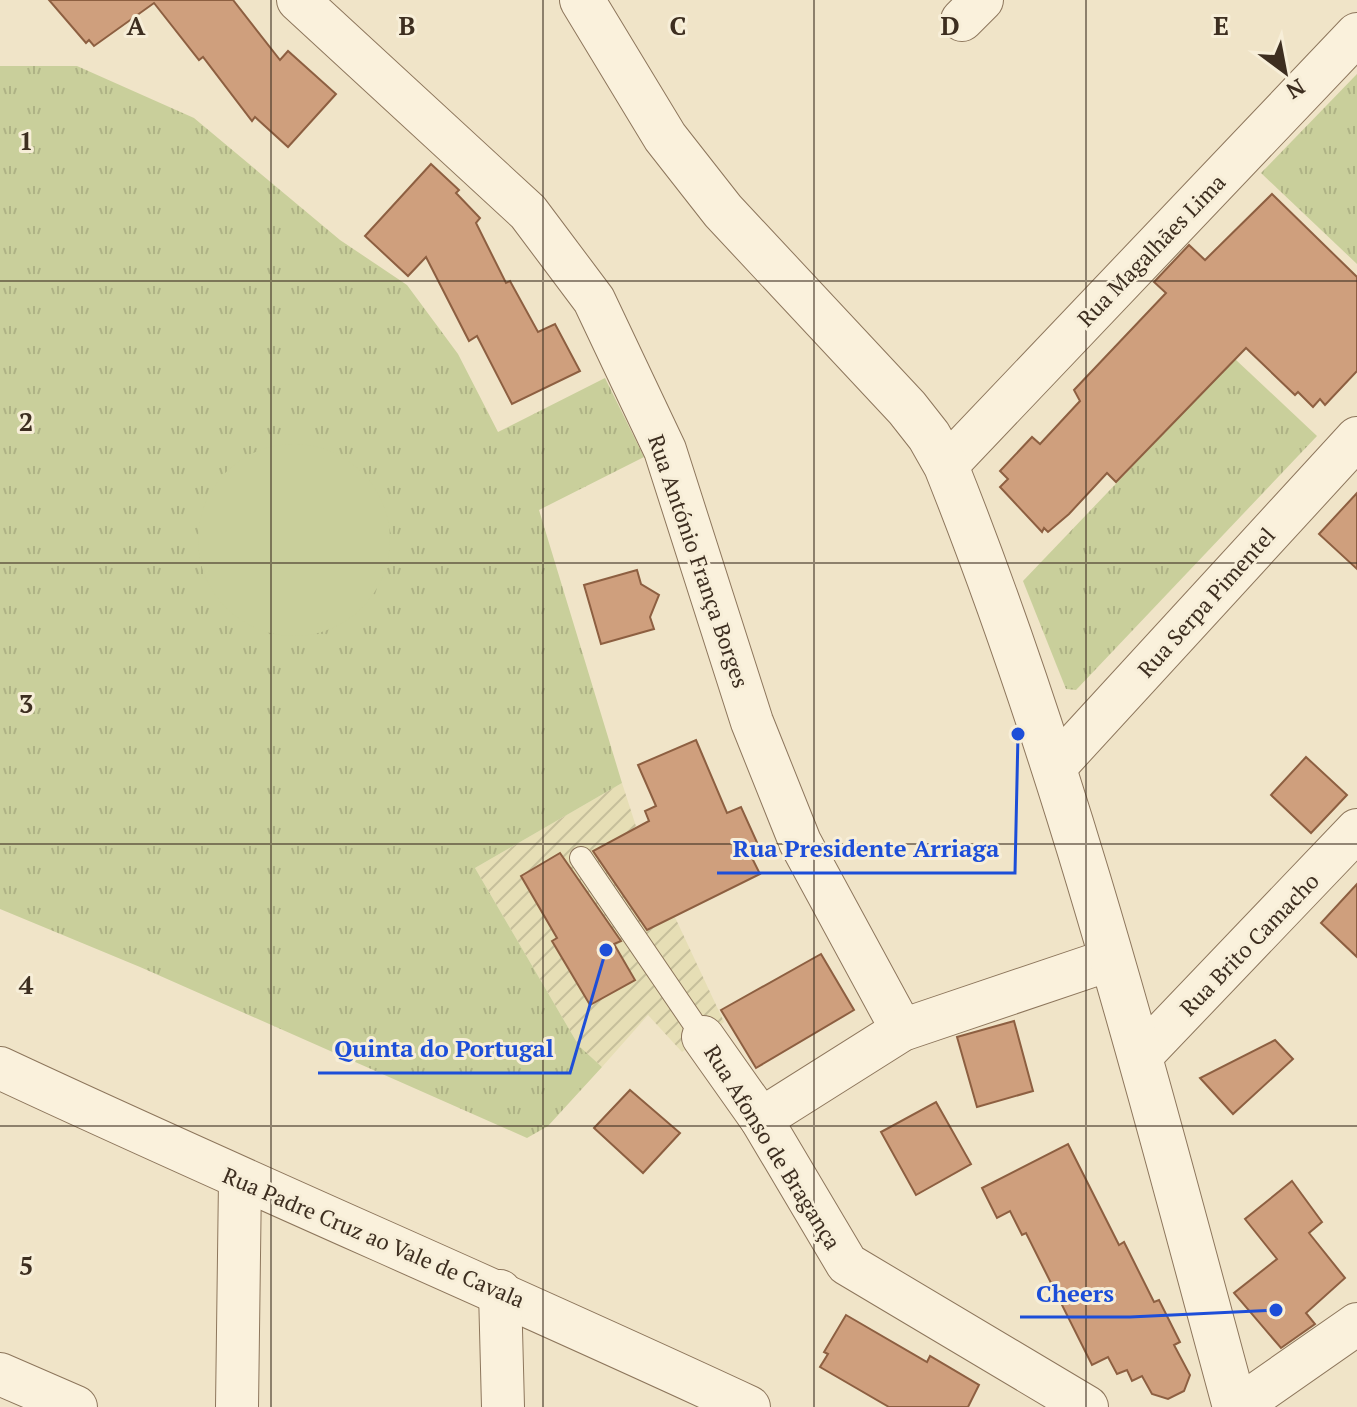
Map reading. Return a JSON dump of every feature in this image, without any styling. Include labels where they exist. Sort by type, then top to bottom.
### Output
[{"type":"street","points":[[582,0],[609,49],[675,150],[733,222],[907,408],[929,436],[946,466],[1055,767],[1140,1057],[1236,1407],[1357,1324]]},
{"type":"street","name":"Rua António França Borges","points":[[317,5],[528,212],[594,300],[665,450],[752,722],[800,842],[902,1030]]},
{"type":"street","name":"Rua Magalhães Lima","points":[[946,466],[1357,34]]},
{"type":"street","name":"Rua Serpa Pimentel","points":[[1055,767],[1357,438]]},
{"type":"street","name":"Rua Brito Camacho","points":[[1140,1057],[1357,830]]},
{"type":"street","points":[[761,1119],[902,1030],[1112,959]]},
{"type":"street","name":"Rua Afonso de Bragança","points":[[703,1037],[761,1119],[847,1264],[1085,1406]]},
{"type":"street","name":"Rua Padre Cruz ao Vale de Cavala","points":[[0,1068],[240,1180],[500,1291],[749,1407]]},
{"type":"street","points":[[237,1407],[240,1180]]},
{"type":"street","points":[[500,1291],[503,1407]]},
{"type":"street","points":[[0,1374],[45,1403]]},
{"type":"lane","points":[[581,858],[703,1037]]},
{"type":"shaded area","points":[[622,783],[644,851],[724,1022],[682,1052],[648,1015],[602,1067],[579,1046],[475,868]]},
{"type":"green space","points":[[0,66],[77,66],[194,118],[340,240],[407,285],[458,354],[498,432],[605,378],[644,457],[539,510],[622,783],[475,868],[579,1046],[602,1067],[548,1126],[527,1138],[140,967],[0,909]]},
{"type":"green space","points":[[1357,74],[1357,264],[1261,173]]},
{"type":"green space","points":[[1235,359],[1317,436],[1076,690],[1066,689],[1023,581]]},
{"type":"green space","points":[[294,444],[313,445],[331,451],[362,472],[383,503],[389,521],[389,559],[383,577],[362,608],[331,629],[313,635],[294,636],[275,635],[257,629],[226,608],[205,577],[199,559],[198,540],[199,521],[205,503],[226,472],[257,451],[275,445]]},
{"type":"building","points":[[49,0],[233,0],[280,60],[288,51],[336,94],[288,147],[255,117],[252,121],[203,57],[199,60],[154,3],[94,46],[89,40],[86,43]]},
{"type":"building","points":[[431,164],[459,190],[456,193],[480,218],[476,223],[506,283],[510,281],[538,332],[555,324],[580,371],[512,404],[477,336],[469,341],[426,257],[408,276],[365,236]]},
{"type":"building","points":[[1272,194],[1357,277],[1357,371],[1325,405],[1320,399],[1313,407],[1298,392],[1295,395],[1246,348],[1116,482],[1107,473],[1069,514],[1048,532],[1044,528],[1042,532],[1000,487],[1008,479],[1000,471],[1032,437],[1040,444],[1080,401],[1074,390],[1166,293],[1154,282],[1189,245],[1205,260]]},
{"type":"building","points":[[1357,493],[1357,569],[1319,534]]},
{"type":"building","points":[[637,570],[641,584],[659,595],[650,617],[654,629],[601,644],[584,585]]},
{"type":"building","points":[[696,740],[727,813],[741,807],[760,849],[750,854],[760,874],[647,930],[593,851],[649,821],[645,811],[656,806],[638,765]]},
{"type":"building","points":[[1306,757],[1347,795],[1311,833],[1271,795]]},
{"type":"building","points":[[560,853],[621,941],[614,944],[635,980],[590,1005],[552,941],[557,938],[521,876]]},
{"type":"building","points":[[1357,884],[1357,957],[1321,923]]},
{"type":"building","points":[[821,954],[854,1010],[756,1068],[721,1010]]},
{"type":"building","points":[[1014,1021],[1033,1091],[977,1107],[957,1037]]},
{"type":"building","points":[[1275,1040],[1293,1059],[1233,1114],[1200,1078]]},
{"type":"building","points":[[630,1090],[680,1133],[643,1173],[594,1128]]},
{"type":"building","points":[[936,1102],[971,1164],[916,1195],[881,1132]]},
{"type":"building","points":[[1068,1144],[1119,1245],[1124,1242],[1154,1302],[1159,1300],[1180,1342],[1174,1345],[1190,1375],[1184,1391],[1168,1399],[1152,1394],[1142,1376],[1132,1381],[1127,1370],[1117,1374],[1108,1357],[1092,1365],[1026,1233],[1022,1235],[1010,1211],[997,1218],[982,1188]]},
{"type":"building","points":[[1292,1181],[1322,1222],[1309,1233],[1345,1278],[1306,1313],[1315,1324],[1281,1348],[1234,1293],[1277,1259],[1245,1219]]},
{"type":"building","points":[[846,1315],[927,1362],[930,1356],[979,1385],[968,1407],[889,1407],[820,1367],[828,1354],[824,1352]]},
{"type":"place","name":"Rua Presidente Arriaga","points":[[1018,734]]},
{"type":"place","name":"Quinta do Portugal","points":[[606,950]]},
{"type":"place","name":"Cheers","points":[[1276,1310]]}]
